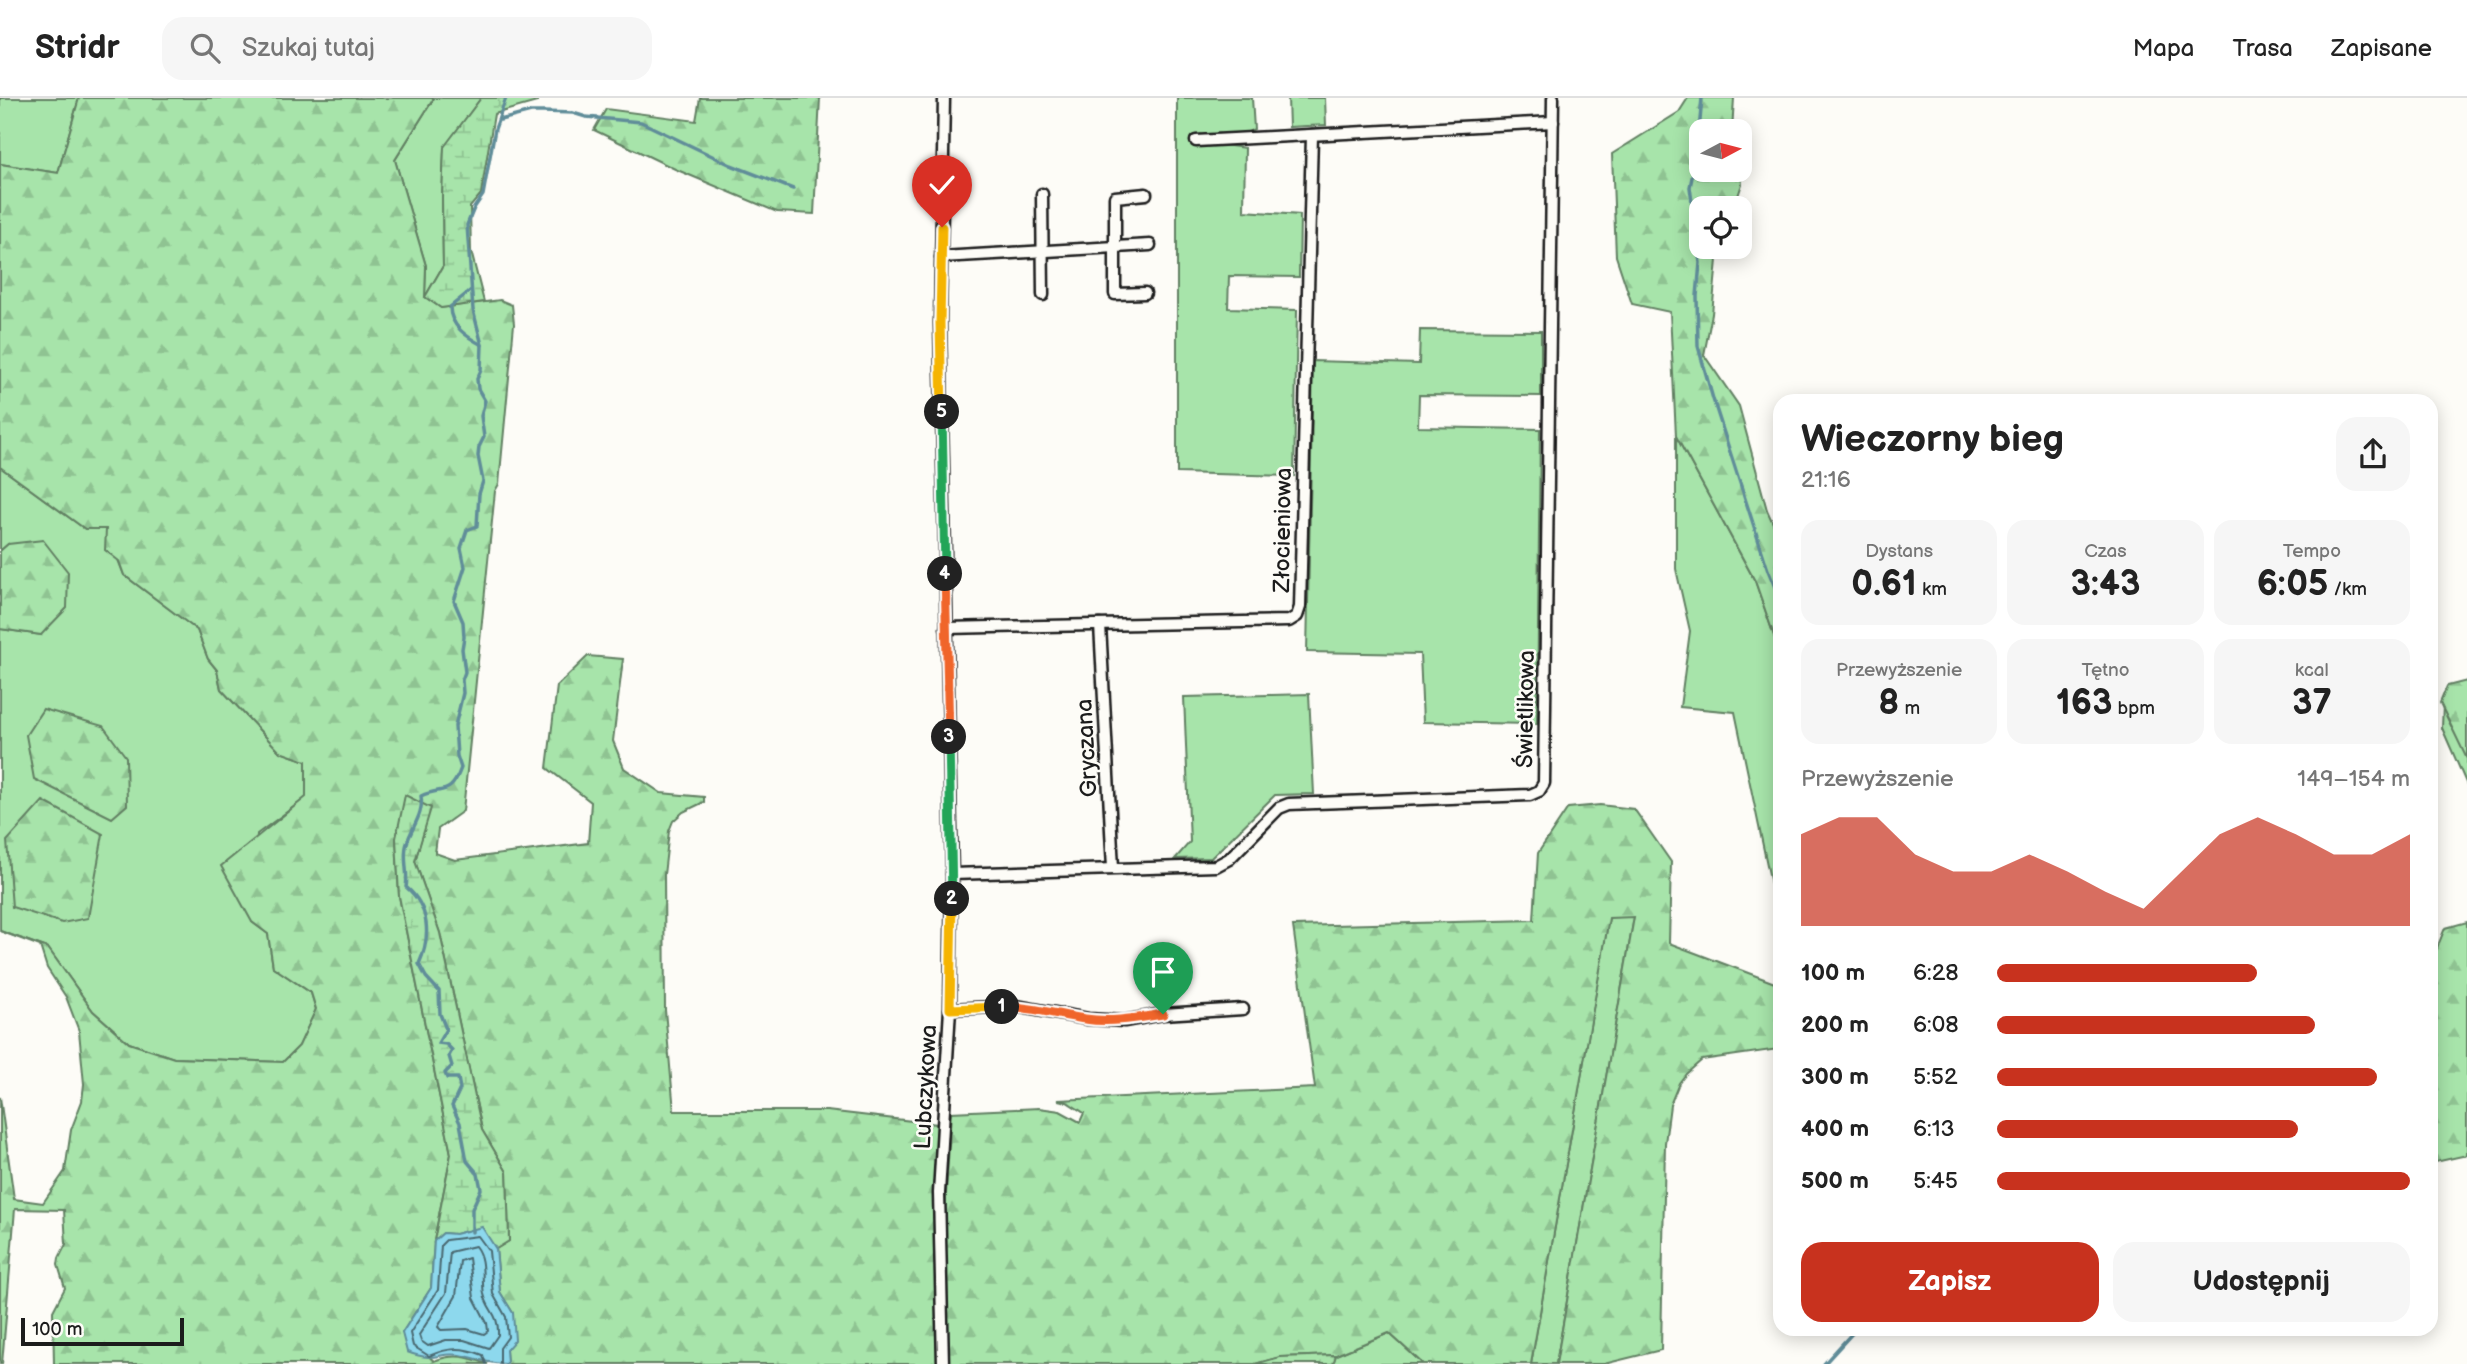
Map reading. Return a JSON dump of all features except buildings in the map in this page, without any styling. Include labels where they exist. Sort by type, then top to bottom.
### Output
[{"type":"street","name":"Lubczykowa","points":[[943,1364],[939,1193],[950,1009],[953,874],[940,323],[944,98]]},
{"type":"street","name":"Świetlikowa","points":[[953,874],[1216,866],[1229,859],[1279,808],[1289,804],[1530,795],[1539,791],[1544,783],[1553,98]]},
{"type":"street","points":[[1196,141],[1553,122]]},
{"type":"street","name":"Złocieniowa","points":[[946,628],[1289,621],[1297,616],[1300,607],[1312,135]]},
{"type":"street","points":[[1042,194],[1043,295]]},
{"type":"street","points":[[1145,293],[1115,294],[1115,197],[1146,194]]},
{"type":"street","points":[[941,257],[1150,246]]},
{"type":"street","name":"Gryczana","points":[[1100,625],[1113,869]]},
{"type":"street","points":[[950,1009],[1016,1006],[1088,1020],[1124,1021],[1163,1014],[1243,1009]]},
{"type":"green space","points":[[0,98],[79,98],[58,173],[0,164]]},
{"type":"green space","points":[[79,98],[434,98],[395,160],[426,266],[425,297],[441,308],[500,300],[512,305],[514,324],[463,811],[438,829],[435,853],[455,860],[588,843],[591,802],[547,768],[557,686],[588,656],[623,659],[613,741],[624,768],[661,793],[704,797],[704,802],[683,812],[673,821],[669,831],[664,875],[665,1010],[674,1111],[827,1111],[937,1124],[933,1205],[938,1364],[504,1364],[507,1363],[506,1350],[513,1313],[500,1292],[496,1249],[509,1241],[507,1172],[482,1130],[440,933],[415,861],[430,808],[396,838],[399,896],[451,1154],[434,1241],[431,1288],[402,1333],[434,1361],[461,1357],[488,1364],[54,1364],[53,1311],[65,1288],[58,1265],[66,1244],[64,1210],[15,1209],[0,1364],[0,1097],[14,1199],[43,1203],[65,1171],[71,1130],[82,1101],[84,1084],[79,1031],[66,997],[47,968],[40,946],[0,931],[48,948],[93,1011],[129,1043],[174,1058],[283,1062],[299,1046],[316,1009],[311,993],[273,967],[268,934],[252,922],[221,866],[306,797],[306,761],[280,752],[221,689],[217,670],[208,659],[197,630],[124,575],[119,561],[105,550],[106,529],[85,529],[0,467],[0,164],[58,173]]},
{"type":"green space","points":[[434,98],[481,98],[444,148],[443,266],[425,297],[426,266],[395,160]]},
{"type":"green space","points":[[481,98],[537,98],[537,102],[494,114],[481,194],[470,207],[471,251],[484,302],[441,308],[425,297],[443,266],[444,147]]},
{"type":"green space","points":[[700,98],[820,98],[814,214],[777,212],[675,169],[594,130],[606,109],[696,121]]},
{"type":"green space","points":[[1177,98],[1252,98],[1254,129],[1223,145],[1245,148],[1244,211],[1300,215],[1299,277],[1229,276],[1228,308],[1297,310],[1294,476],[1177,473]]},
{"type":"green space","points":[[1288,98],[1325,98],[1326,125],[1289,127]]},
{"type":"green space","points":[[1688,98],[1734,98],[1733,119],[1689,119],[1689,182],[1742,184],[1738,196],[1689,196],[1689,259],[1717,259],[1712,314],[1704,355],[1739,406],[1773,523],[1773,633],[1755,581],[1676,436],[1670,312],[1632,304],[1616,256],[1612,154],[1679,112]]},
{"type":"green space","points":[[1420,330],[1541,331],[1541,396],[1419,395],[1418,427],[1540,429],[1537,724],[1423,722],[1420,654],[1307,652],[1313,361],[1419,364]]},
{"type":"green space","points":[[1676,436],[1755,581],[1773,633],[1773,894],[1735,712],[1680,707],[1690,631],[1676,569]]},
{"type":"green space","points":[[0,467],[85,529],[106,529],[124,575],[197,630],[208,659],[217,670],[221,689],[280,752],[306,761],[307,797],[257,834],[252,922],[268,934],[273,967],[311,993],[316,1010],[299,1046],[283,1062],[174,1058],[129,1043],[93,1011],[48,948],[0,931],[0,629],[41,635],[8,544],[0,551]]},
{"type":"green space","points":[[43,540],[68,572],[67,608],[41,635],[0,629],[0,551],[8,544]]},
{"type":"green space","points":[[2467,681],[2467,759],[2440,703],[2447,686]]},
{"type":"green space","points":[[2467,689],[2467,785],[2442,728],[2443,703]]},
{"type":"green space","points":[[1309,694],[1314,794],[1275,795],[1211,858],[1175,859],[1190,842],[1184,697]]},
{"type":"green space","points":[[43,709],[103,726],[126,757],[127,805],[112,818],[34,779],[26,735]]},
{"type":"green space","points":[[405,795],[431,808],[415,861],[440,933],[482,1130],[507,1172],[509,1241],[496,1249],[481,1228],[455,1234],[443,1233],[434,1241],[451,1154],[399,896],[396,838]]},
{"type":"green space","points":[[43,801],[103,834],[88,918],[62,923],[12,907],[7,841]]},
{"type":"green space","points":[[1600,805],[1634,809],[1671,862],[1669,943],[1773,982],[1773,1050],[1702,1060],[1679,1083],[1670,1105],[1665,1143],[1661,1350],[1604,1364],[1556,1364],[1634,917],[1609,918],[1531,1364],[1423,1364],[1389,1333],[1336,1355],[1280,1357],[1255,1364],[947,1364],[944,1226],[951,1112],[1039,1108],[1060,1111],[1080,1122],[1084,1113],[1067,1102],[1058,1100],[1315,1088],[1293,926],[1534,920],[1538,853],[1568,808]]},
{"type":"green space","points":[[1609,917],[1634,917],[1556,1364],[1531,1364]]},
{"type":"green space","points":[[2467,922],[2467,1155],[2438,1161],[2438,946],[2445,928]]},
{"type":"green space","points":[[1389,1333],[1423,1364],[1333,1364],[1336,1355]]},
{"type":"green space","points":[[1336,1355],[1333,1364],[1255,1364],[1280,1357]]},
{"type":"water","points":[[482,1227],[496,1249],[500,1292],[513,1313],[515,1340],[506,1350],[507,1364],[455,1355],[426,1357],[407,1352],[402,1333],[431,1288],[434,1241],[443,1233],[455,1234]]},
{"type":"waterway","points":[[472,1232],[472,1209],[481,1189],[478,1174],[467,1161],[460,1123],[452,1106],[460,1089],[458,1078],[447,1078],[445,1073],[452,1066],[449,1056],[452,1050],[446,1044],[438,1043],[446,1029],[440,1014],[439,991],[426,977],[419,964],[425,943],[426,923],[420,904],[406,887],[405,854],[419,815],[421,796],[445,790],[453,784],[461,768],[457,756],[455,726],[463,693],[464,637],[463,622],[454,601],[465,567],[461,548],[467,530],[477,526],[479,494],[483,481],[478,456],[484,437],[481,416],[485,401],[478,389],[482,345],[473,310],[467,225],[483,195],[495,129],[506,98]]},
{"type":"waterway","points":[[1702,98],[1697,153],[1690,187],[1700,263],[1697,296],[1698,346],[1773,582]]},
{"type":"waterway","points":[[500,120],[531,112],[543,112],[641,122],[731,165],[793,189]]},
{"type":"waterway","points":[[471,290],[450,307],[451,314],[460,330],[482,345]]},
{"type":"waterway","points":[[1824,1364],[1850,1336]]},
{"type":"route","points":[[942,227],[940,323],[953,874],[950,1009],[1016,1006],[1088,1020],[1124,1021],[1163,1014]]}]
